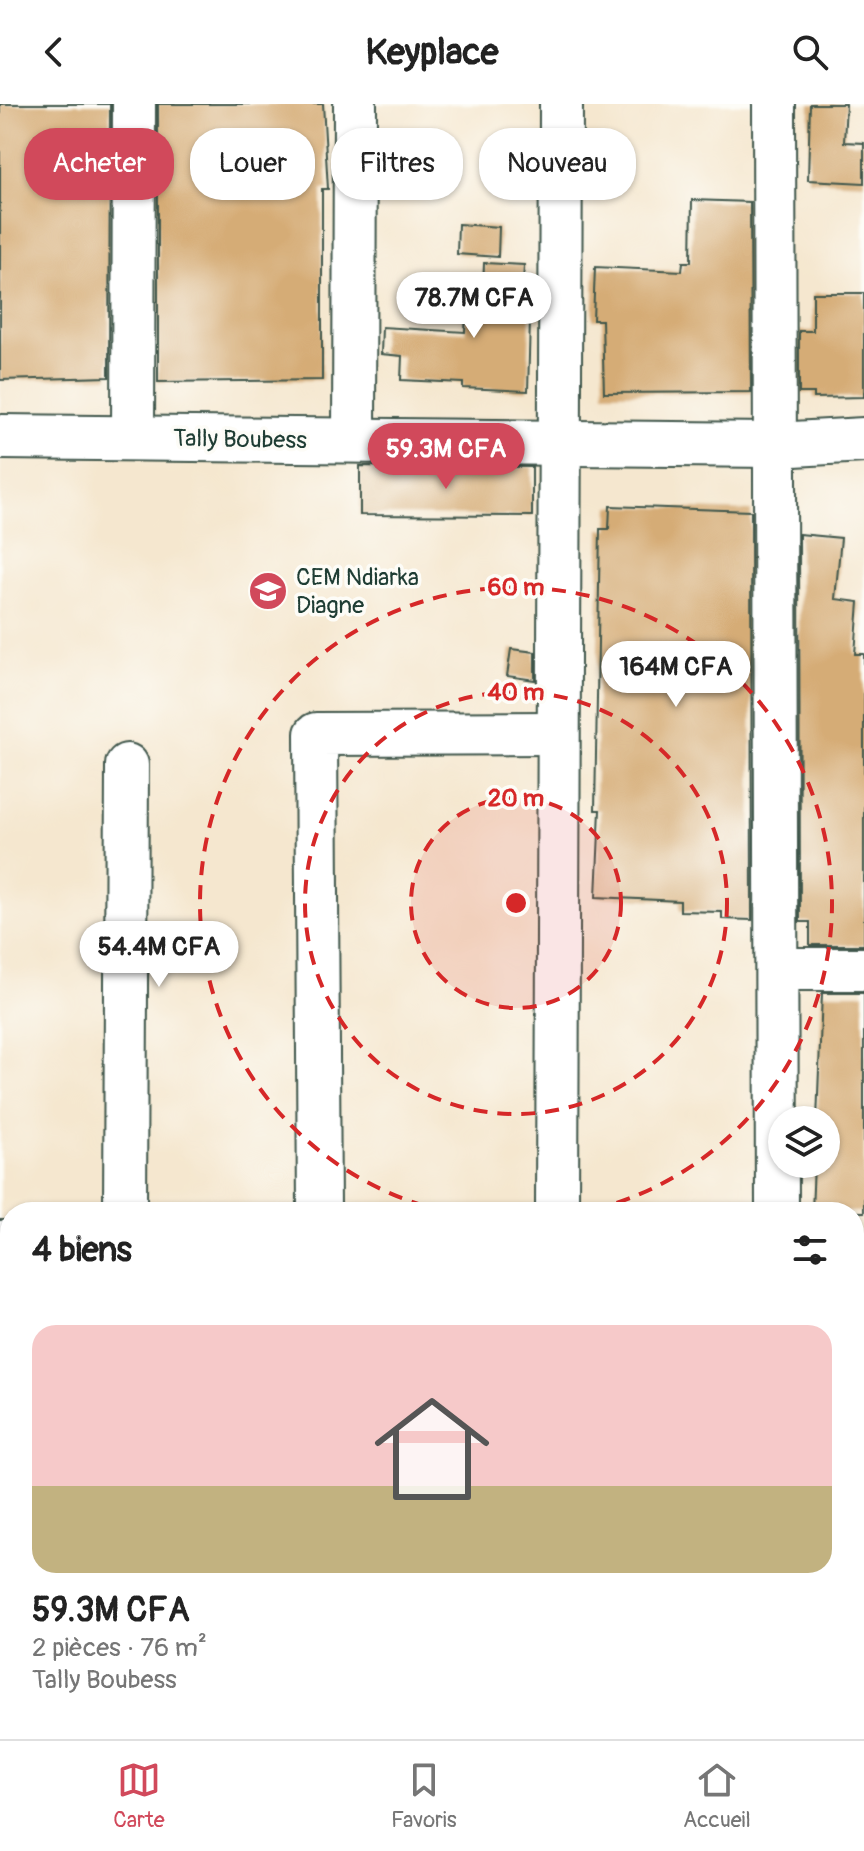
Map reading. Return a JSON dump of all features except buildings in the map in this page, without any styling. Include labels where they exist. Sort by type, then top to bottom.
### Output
[{"type":"street","points":[[133,438],[134,104]]},
{"type":"street","points":[[354,441],[355,104]]},
{"type":"street","points":[[557,1202],[561,104]]},
{"type":"street","points":[[774,104],[777,1202]]},
{"type":"street","name":"Tally Boubess","points":[[0,437],[776,445],[864,440]]},
{"type":"street","points":[[319,1202],[316,734],[558,733]]},
{"type":"street","points":[[125,1202],[127,765]]},
{"type":"street","points":[[777,969],[864,969]]},
{"type":"place","name":"CEM Ndiarka Diagne","points":[[268,591]]}]
